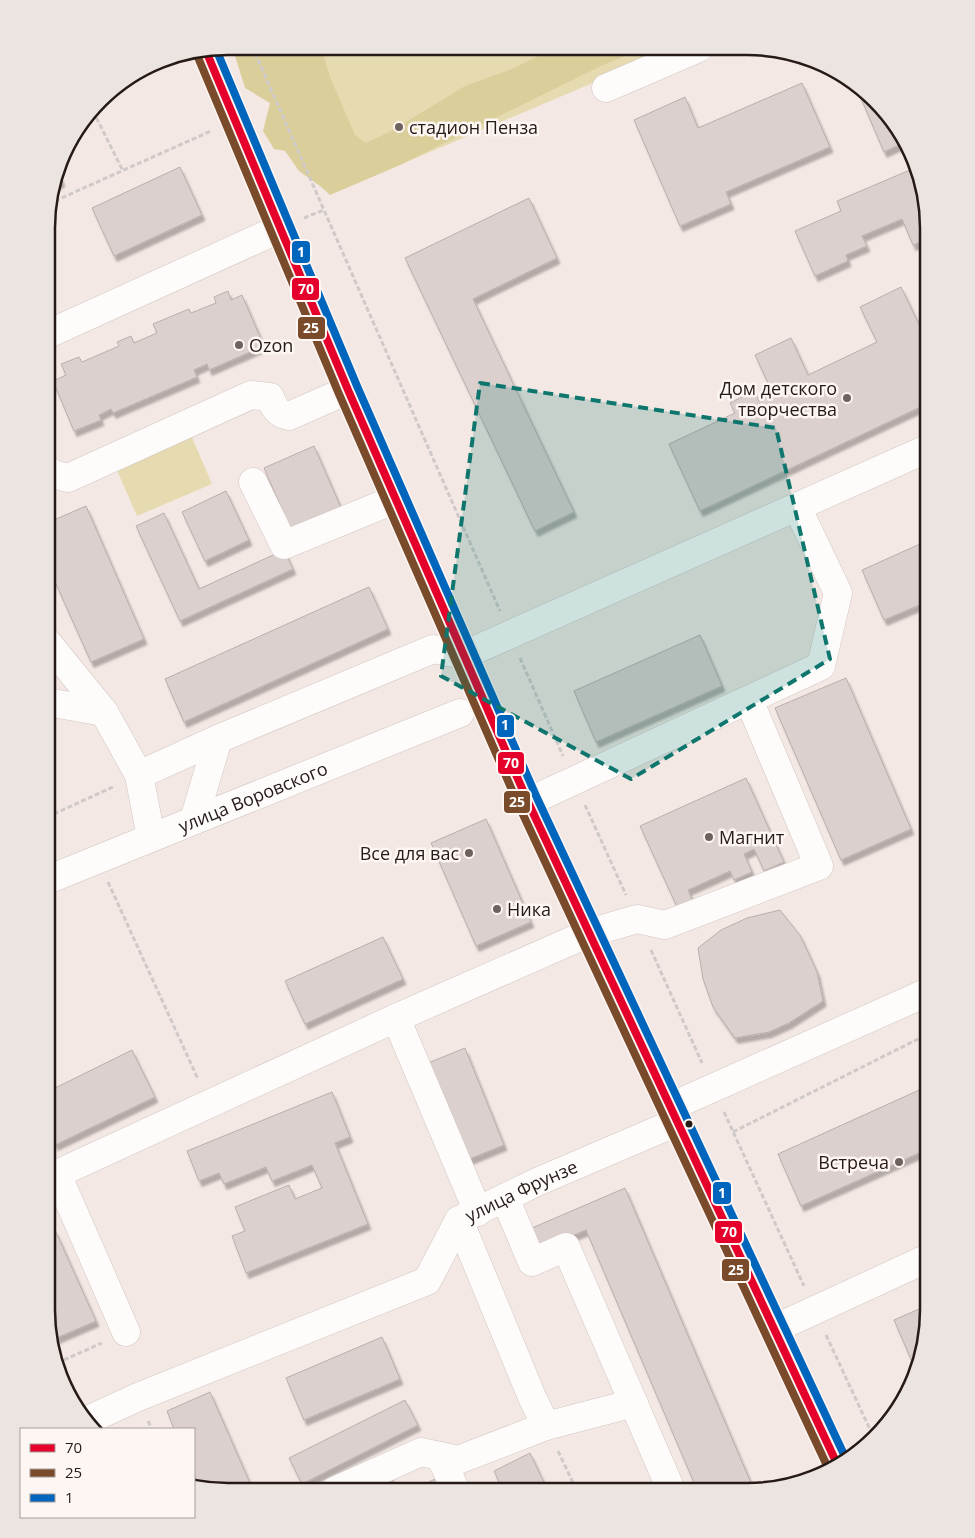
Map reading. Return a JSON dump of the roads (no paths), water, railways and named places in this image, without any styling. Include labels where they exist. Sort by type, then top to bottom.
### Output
[{"type":"main road","points":[[606,88],[683,55]]},
{"type":"main road","points":[[208,56],[348,390],[528,802],[835,1459]]},
{"type":"main road","points":[[55,331],[279,229]]},
{"type":"main road","points":[[55,475],[68,478],[251,395],[270,397],[275,409],[289,416],[348,390]]},
{"type":"main road","points":[[139,775],[218,739],[433,649],[464,655],[920,452]]},
{"type":"main road","points":[[254,482],[284,545],[396,499]]},
{"type":"main road","points":[[528,802],[821,666],[838,593],[797,507]]},
{"type":"main road","points":[[55,652],[104,712],[139,775],[151,838]]},
{"type":"main road","points":[[55,1176],[396,1018],[589,933],[637,919],[665,925],[819,866],[749,700]]},
{"type":"main road","points":[[55,703],[104,712]]},
{"type":"main road","name":"улица Воровского","points":[[55,877],[460,713]]},
{"type":"main road","points":[[194,820],[218,739]]},
{"type":"main road","name":"улица Фрунзе","points":[[546,1426],[532,1397],[468,1216],[674,1114],[714,1088],[920,996]]},
{"type":"main road","points":[[93,1418],[156,1390],[427,1281],[468,1216],[396,1018]]},
{"type":"main road","points":[[55,1183],[126,1332]]},
{"type":"main road","points":[[505,1198],[532,1262],[566,1247],[668,1483]]},
{"type":"main road","points":[[774,1330],[920,1262]]},
{"type":"main road","points":[[352,1483],[421,1452],[458,1460],[546,1426],[634,1403]]},
{"type":"main road","points":[[440,1456],[452,1483]]},
{"type":"place","name":"стадион Пенза","points":[[399,127]]},
{"type":"place","name":"Ozon","points":[[239,345]]},
{"type":"place","name":"Дом детского творчества","points":[[847,398]]},
{"type":"place","name":"Магнит","points":[[709,837]]},
{"type":"place","name":"Все для вас","points":[[469,853]]},
{"type":"place","name":"Ника","points":[[497,909]]},
{"type":"place","name":"Встреча","points":[[899,1162]]}]
